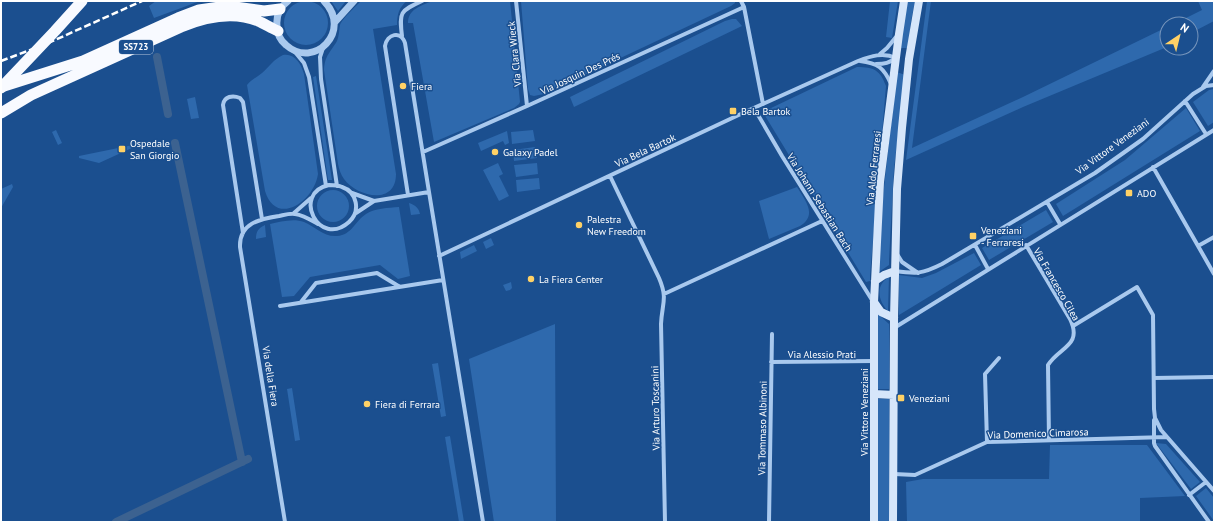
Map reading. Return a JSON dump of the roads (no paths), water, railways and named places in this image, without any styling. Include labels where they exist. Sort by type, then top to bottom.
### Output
[{"type":"highway","name":"SS723","points":[[1,88],[82,1]]},
{"type":"highway","name":"SS723","points":[[1,88],[83,61],[199,10],[220,7],[235,7],[264,11],[284,5]]},
{"type":"highway","name":"SS723","points":[[1,113],[31,95],[181,26],[201,19],[221,16],[250,19],[258,21],[278,31]]},
{"type":"main road","name":"Via Aldo Ferraresi","points":[[875,281],[880,182],[904,1]]},
{"type":"main road","points":[[894,522],[894,318],[899,158],[909,59],[919,1]]},
{"type":"main road","points":[[896,58],[909,59]]},
{"type":"main road","points":[[875,281],[884,275],[895,272]]},
{"type":"main road","name":"Via Vittore Veneziani","points":[[874,522],[875,281]]},
{"type":"main road","points":[[874,302],[881,312],[894,318]]},
{"type":"main road","points":[[874,394],[894,395]]},
{"type":"street","points":[[293,50],[309,52],[317,50],[330,40],[334,31],[335,22],[330,7],[324,1]]},
{"type":"street","points":[[335,22],[354,1]]},
{"type":"street","points":[[422,1],[409,7],[402,14],[400,19],[402,36],[406,43],[439,256],[484,522]]},
{"type":"street","name":"Via Clara Wieck","points":[[516,1],[527,106]]},
{"type":"street","points":[[741,1],[744,7],[763,104]]},
{"type":"street","points":[[284,5],[277,16],[278,31],[284,43],[293,50],[304,63],[309,77],[326,186]]},
{"type":"street","name":"Via Josquin Des Prés","points":[[423,152],[744,7]]},
{"type":"street","name":"Via Bela Bartok","points":[[877,55],[888,48],[899,34]]},
{"type":"street","points":[[402,36],[390,36],[386,40],[385,46],[408,195]]},
{"type":"street","points":[[324,46],[320,57],[321,79],[337,186]]},
{"type":"street","name":"Via Bela Bartok","points":[[439,256],[754,108],[858,61],[877,55],[888,54],[896,58]]},
{"type":"street","points":[[858,61],[884,64],[890,63],[896,58]]},
{"type":"street","points":[[876,64],[884,70],[892,87]]},
{"type":"street","points":[[1201,89],[1214,71]]},
{"type":"street","name":"Via Vittore Veneziani","points":[[895,272],[912,274],[925,272],[942,264],[1095,173],[1143,139],[1185,101],[1201,89],[1206,86],[1214,85]]},
{"type":"street","name":"Via della Fiera","points":[[262,219],[243,102],[240,98],[232,96],[225,99],[223,101],[223,105],[243,233],[240,240],[240,248],[285,522]]},
{"type":"street","points":[[1185,101],[1206,134]]},
{"type":"street","name":"Via Johann Sebastian Bach","points":[[754,108],[761,122],[822,221],[874,302]]},
{"type":"street","points":[[894,328],[1214,130]]},
{"type":"street","points":[[1153,167],[1214,274]]},
{"type":"street","name":"Via Arturo Toscanini","points":[[610,176],[657,274],[664,294],[661,332],[665,522]]},
{"type":"street","points":[[294,213],[321,188],[326,186],[337,186],[346,189],[351,193],[374,201]]},
{"type":"street","points":[[243,233],[250,224],[262,219],[294,213],[306,217],[326,228],[335,229],[344,226],[356,213],[374,201],[429,192]]},
{"type":"street","points":[[351,193],[356,202],[356,213]]},
{"type":"street","points":[[313,196],[310,209],[318,224]]},
{"type":"street","points":[[1047,202],[1060,224]]},
{"type":"street","points":[[664,294],[822,221]]},
{"type":"street","points":[[1198,246],[1214,237]]},
{"type":"street","points":[[974,245],[988,269]]},
{"type":"street","name":"Via Francesco Cilea","points":[[1026,245],[1073,326],[1074,336],[1072,340],[1066,348],[1048,365],[1049,440]]},
{"type":"street","points":[[896,251],[902,262],[918,273]]},
{"type":"street","points":[[301,303],[316,283],[377,273],[400,287]]},
{"type":"street","points":[[280,306],[443,280]]},
{"type":"street","points":[[1073,326],[1137,287],[1153,315],[1154,443],[1157,450],[1209,522]]},
{"type":"street","points":[[894,318],[908,319]]},
{"type":"street","name":"Via Tommaso Albinoni","points":[[769,522],[772,334]]},
{"type":"street","points":[[987,442],[985,374],[999,358]]},
{"type":"street","name":"Via Alessio Prati","points":[[771,362],[874,361]]},
{"type":"street","points":[[1154,378],[1214,377]]},
{"type":"street","points":[[1154,409],[1158,426],[1214,491]]},
{"type":"street","name":"Via Domenico Cimarosa","points":[[894,474],[915,476],[987,442],[1167,437]]},
{"type":"street","points":[[1189,495],[1206,482]]},
{"type":"waterway","points":[[157,57],[168,114]]},
{"type":"waterway","points":[[175,143],[242,462]]},
{"type":"waterway","points":[[116,522],[248,459]]},
{"type":"railway","points":[[1,61],[46,44],[142,1]]},
{"type":"place","name":"Fiera","points":[[403,86]]},
{"type":"place","name":"Bela Bartok","points":[[733,111]]},
{"type":"place","name":"Ospedale San Giorgio","points":[[122,149]]},
{"type":"place","name":"Galaxy Padel","points":[[495,152]]},
{"type":"place","name":"ADO","points":[[1129,193]]},
{"type":"place","name":"Palestra New Freedom","points":[[579,225]]},
{"type":"place","name":"Veneziani - Ferraresi","points":[[973,236]]},
{"type":"place","name":"La Fiera Center","points":[[531,279]]},
{"type":"place","name":"Veneziani","points":[[901,398]]},
{"type":"place","name":"Fiera di Ferrara","points":[[367,404]]}]
